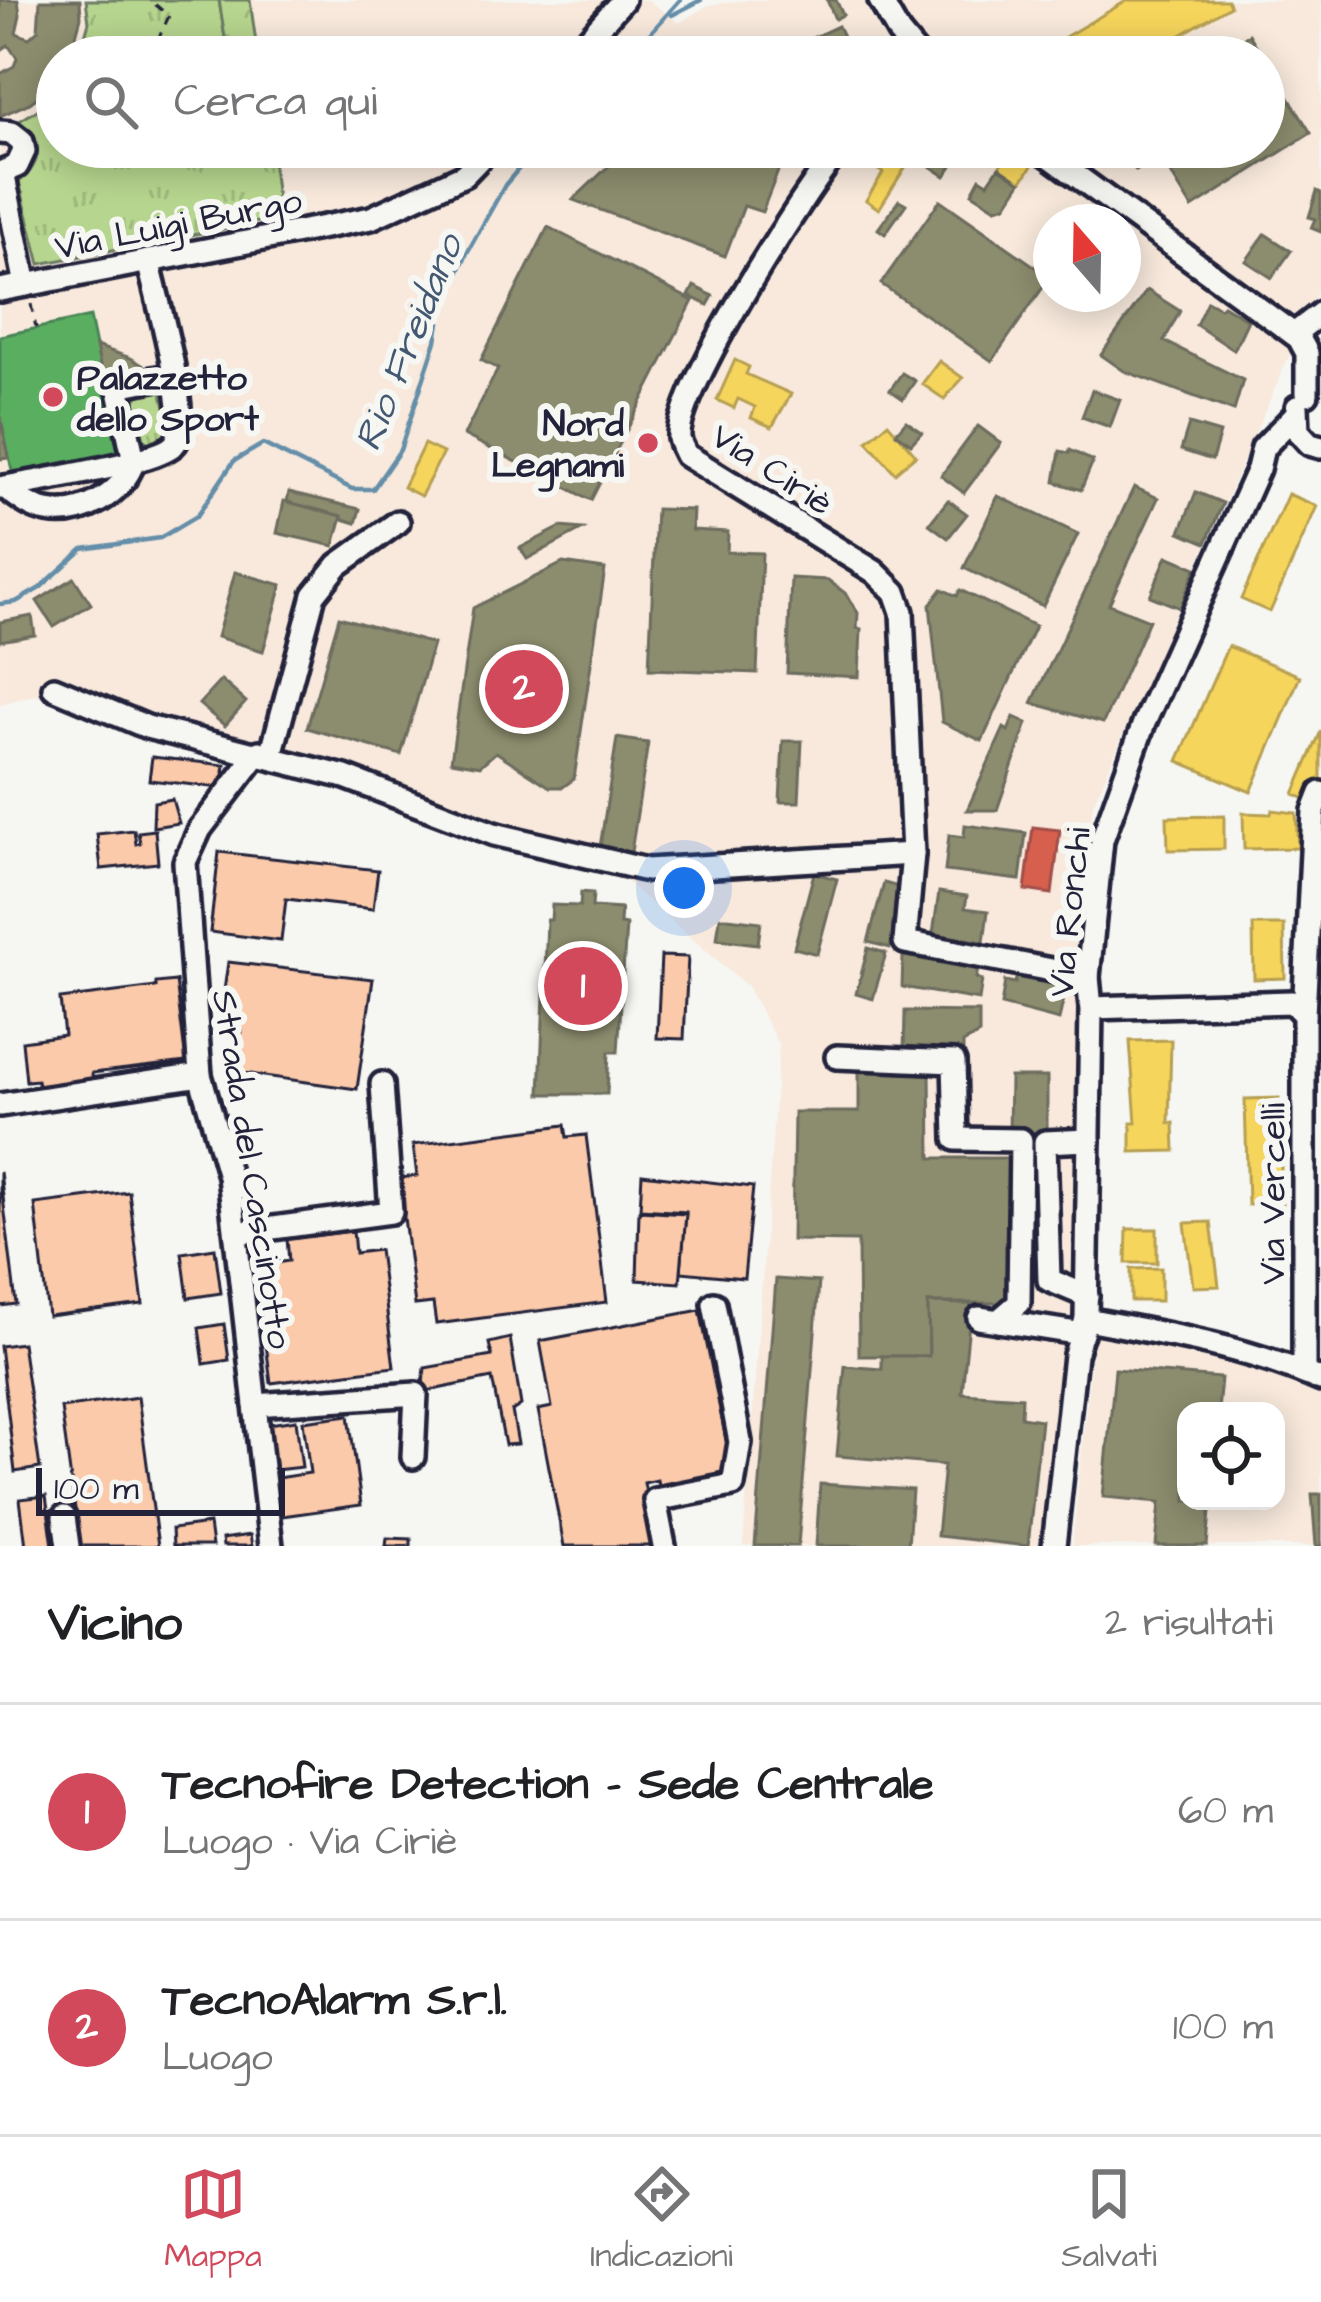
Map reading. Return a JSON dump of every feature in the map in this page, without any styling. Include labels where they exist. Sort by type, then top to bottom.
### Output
[{"type":"street","points":[[591,36],[623,0]]},
{"type":"street","points":[[880,0],[905,36]]},
{"type":"street","points":[[0,132],[12,133],[22,141],[24,151],[17,166],[2,172],[26,285]]},
{"type":"street","name":"Via Luigi Burgo","points":[[0,290],[371,218],[471,168]]},
{"type":"street","name":"Via Ciriè","points":[[826,168],[778,233],[693,390],[679,436],[686,455],[875,572],[895,592],[902,612],[914,854],[905,942],[1088,977]]},
{"type":"street","points":[[1063,168],[1311,365],[1321,313]]},
{"type":"street","points":[[2,487],[164,454],[176,444],[182,414],[148,261]]},
{"type":"street","name":"Via Ronchi","points":[[1085,1317],[1088,977],[1102,840],[1153,703],[1258,469],[1263,448],[1295,416],[1311,365]]},
{"type":"street","points":[[2,487],[50,512],[98,502],[120,486],[134,461],[118,386],[173,375]]},
{"type":"street","points":[[1258,469],[1278,450],[1312,443],[1295,416]]},
{"type":"street","points":[[265,754],[314,595],[338,565],[398,522]]},
{"type":"street","points":[[53,688],[147,727],[345,777],[494,834],[647,870],[914,854]]},
{"type":"street","name":"Strada del Cascinotto","points":[[265,754],[200,830],[185,862],[200,1076],[229,1176],[271,1546]]},
{"type":"street","name":"Via Vercelli","points":[[1313,1377],[1304,1015],[1314,811],[1321,793]]},
{"type":"street","points":[[1091,1008],[1292,1002],[1304,1015]]},
{"type":"street","points":[[837,1057],[954,1062],[956,1139],[1022,1139],[1019,1303],[989,1320],[1085,1317],[1209,1341],[1313,1377]]},
{"type":"street","points":[[0,1105],[200,1076]]},
{"type":"street","points":[[236,1233],[391,1212],[382,1084]]},
{"type":"street","points":[[1085,1317],[1048,1280],[1046,1142],[1089,1140]]},
{"type":"street","points":[[664,1546],[656,1500],[733,1485],[740,1442],[714,1304]]},
{"type":"street","points":[[1054,1546],[1075,1355],[1085,1317]]},
{"type":"street","points":[[255,1406],[416,1394],[413,1457]]},
{"type":"street","points":[[64,1517],[68,1546]]},
{"type":"path","points":[[151,0],[169,16],[160,36]]},
{"type":"path","points":[[26,285],[36,328]]},
{"type":"shaded area","points":[[0,0],[648,0],[679,23],[709,5],[748,0],[1321,0],[1321,283],[1093,804],[1077,932],[1075,1304],[1039,1546],[743,1546],[779,1045],[747,986],[608,866],[339,782],[113,726],[86,707],[35,695],[0,704]]},
{"type":"shaded area","points":[[1094,1333],[1179,1345],[1321,1396],[1321,1546],[1072,1546]]},
{"type":"green space","points":[[86,0],[219,0],[225,36],[85,36],[89,22]]},
{"type":"green space","points":[[219,0],[250,0],[255,36],[225,36]]},
{"type":"green space","points":[[36,111],[36,143],[26,129],[16,123]]},
{"type":"green space","points":[[36,159],[36,168],[273,168],[279,218],[40,264],[19,182]]},
{"type":"green space","points":[[142,386],[161,390],[171,433],[153,447],[144,439],[135,401]]},
{"type":"building: Abitazioni","points":[[1128,0],[1227,0],[1230,6],[1179,36],[1067,36]]},
{"type":"building: Abitazioni","points":[[876,168],[905,168],[879,209],[866,200],[883,173]]},
{"type":"building: Abitazioni","points":[[1000,168],[1031,168],[1021,182]]},
{"type":"building: Abitazioni","points":[[735,360],[749,367],[746,374],[791,394],[772,427],[751,418],[755,407],[738,399],[734,408],[717,400]]},
{"type":"building: Abitazioni","points":[[939,361],[963,378],[944,399],[922,384]]},
{"type":"building: Abitazioni","points":[[888,423],[916,455],[895,473],[867,441]]},
{"type":"building: Abitazioni","points":[[424,444],[443,453],[421,496],[403,487]]},
{"type":"building: Abitazioni","points":[[1288,494],[1317,506],[1270,612],[1241,599]]},
{"type":"building: Abitazioni","points":[[1228,646],[1300,676],[1251,792],[1178,761]]},
{"type":"building: Abitazioni","points":[[1321,731],[1321,786],[1314,803],[1294,794]]},
{"type":"building: Abitazioni","points":[[1272,810],[1296,813],[1298,848],[1244,849],[1243,813],[1271,814]]},
{"type":"building: Abitazioni","points":[[1224,816],[1224,849],[1168,850],[1167,817]]},
{"type":"building: Abitazioni","points":[[1253,925],[1284,925],[1285,978],[1254,979]]},
{"type":"building: Abitazioni","points":[[1171,1040],[1169,1123],[1174,1123],[1175,1151],[1131,1152],[1131,1123],[1136,1123],[1130,1041]]},
{"type":"building: Abitazioni","points":[[1279,1098],[1282,1204],[1248,1205],[1245,1099]]},
{"type":"building: Abitazioni","points":[[1211,1222],[1219,1286],[1193,1287],[1185,1223]]},
{"type":"building: Abitazioni","points":[[1127,1229],[1157,1229],[1157,1263],[1126,1263]]},
{"type":"building: Abitazioni","points":[[1161,1268],[1161,1301],[1131,1301],[1131,1269]]},
{"type":"building: Negozi","points":[[1033,827],[1060,830],[1052,894],[1025,890]]},
{"type":"building: Pubblico","name":"Palazzetto dello Sport","points":[[90,317],[118,453],[13,475],[0,415],[0,336]]},
{"type":"building: Industria","points":[[0,0],[18,0],[16,33],[29,38],[38,30],[40,0],[80,0],[76,36],[36,36],[36,98],[0,116],[0,74],[14,66],[17,58],[8,45],[0,51]]},
{"type":"building: Industria","points":[[827,0],[836,0],[843,15],[835,19]]},
{"type":"building: Industria","points":[[838,26],[843,36],[816,36]]},
{"type":"building: Industria","points":[[1285,92],[1311,133],[1285,149]]},
{"type":"building: Industria","points":[[607,168],[779,168],[762,212],[744,206],[725,256],[573,200]]},
{"type":"building: Industria","points":[[998,168],[1021,182],[1006,205],[996,208],[972,193],[980,178],[988,183]]},
{"type":"building: Industria","points":[[1167,168],[1255,168],[1192,208]]},
{"type":"building: Industria","points":[[1317,191],[1321,193],[1321,232],[1311,228],[1315,219],[1309,217]]},
{"type":"building: Industria","points":[[899,200],[906,204],[885,234],[878,229]]},
{"type":"building: Industria","points":[[940,200],[1033,265],[1033,302],[992,361],[881,284]]},
{"type":"building: Industria","points":[[548,227],[693,301],[591,500],[464,435],[498,369],[481,360]]},
{"type":"building: Industria","points":[[1265,234],[1291,251],[1272,278],[1246,261]]},
{"type":"building: Industria","points":[[694,286],[713,296],[708,305],[689,296]]},
{"type":"building: Industria","points":[[1147,290],[1180,311],[1164,341],[1243,380],[1234,411],[1124,371],[1101,355],[1131,312],[1141,312]]},
{"type":"building: Industria","points":[[1207,301],[1248,320],[1234,350],[1196,325]]},
{"type":"building: Industria","points":[[96,346],[131,358],[149,369],[103,379]]},
{"type":"building: Industria","points":[[902,373],[915,381],[903,399],[890,390]]},
{"type":"building: Industria","points":[[1092,390],[1120,400],[1110,427],[1082,417]]},
{"type":"building: Industria","points":[[0,415],[9,458],[0,459]]},
{"type":"building: Industria","points":[[906,421],[922,432],[911,444],[896,433]]},
{"type":"building: Industria","points":[[1189,424],[1220,433],[1212,460],[1181,450]]},
{"type":"building: Industria","points":[[978,426],[1001,443],[964,493],[941,476]]},
{"type":"building: Industria","points":[[1070,450],[1093,461],[1081,490],[1055,482],[1060,451]]},
{"type":"building: Industria","points":[[1134,487],[1158,498],[1109,604],[1149,620],[1103,723],[1032,703]]},
{"type":"building: Industria","points":[[289,492],[360,509],[356,523],[287,502]]},
{"type":"building: Industria","points":[[1196,492],[1223,503],[1206,543],[1180,532]]},
{"type":"building: Industria","points":[[998,496],[1078,534],[1043,606],[964,568]]},
{"type":"building: Industria","points":[[948,500],[967,514],[948,538],[929,524]]},
{"type":"building: Industria","points":[[284,501],[342,516],[334,546],[277,533]]},
{"type":"building: Industria","points":[[656,509],[693,510],[692,530],[728,532],[727,552],[762,553],[757,673],[649,669]]},
{"type":"building: Industria","points":[[561,527],[583,529],[527,559],[520,548]]},
{"type":"building: Industria","points":[[1167,556],[1196,568],[1180,608],[1150,596]]},
{"type":"building: Industria","points":[[563,563],[605,569],[574,779],[563,787],[550,787],[496,752],[480,766],[451,761],[473,608]]},
{"type":"building: Industria","points":[[235,572],[282,585],[263,651],[217,637]]},
{"type":"building: Industria","points":[[74,578],[91,604],[54,627],[37,601]]},
{"type":"building: Industria","points":[[791,578],[828,580],[845,593],[858,613],[857,628],[861,629],[859,677],[787,673]]},
{"type":"building: Industria","points":[[942,589],[957,596],[960,590],[1035,626],[982,741],[942,722],[930,605]]},
{"type":"building: Industria","points":[[32,616],[35,635],[0,641],[0,622]]},
{"type":"building: Industria","points":[[339,617],[433,644],[401,755],[307,728]]},
{"type":"building: Industria","points":[[221,680],[246,702],[225,726],[199,704]]},
{"type":"building: Industria","points":[[1014,717],[1027,723],[997,810],[967,810],[1004,728],[1008,731]]},
{"type":"building: Industria","points":[[617,738],[648,743],[631,852],[600,847]]},
{"type":"building: Industria","points":[[783,741],[802,741],[799,802],[780,802]]},
{"type":"building: Industria","points":[[965,825],[1026,833],[1020,880],[945,871],[949,835],[964,837]]},
{"type":"building: Industria","points":[[814,873],[837,879],[817,954],[794,948]]},
{"type":"building: Industria","points":[[884,883],[906,889],[890,948],[868,942]]},
{"type":"building: Industria","points":[[581,892],[593,893],[592,907],[621,909],[620,924],[626,925],[618,1052],[609,1052],[607,1094],[540,1094],[547,920],[551,920],[552,905],[580,906]]},
{"type":"building: Industria","points":[[939,892],[967,896],[965,908],[988,911],[984,942],[933,934]]},
{"type":"building: Industria","points":[[720,917],[761,922],[758,944],[717,939]]},
{"type":"building: Industria","points":[[868,948],[886,953],[873,999],[856,994]]},
{"type":"building: Industria","points":[[903,956],[979,966],[979,1000],[902,987]]},
{"type":"building: Industria","points":[[1018,970],[1066,987],[1059,1020],[1001,1005],[1005,981],[1015,983]]},
{"type":"building: Industria","points":[[905,1011],[979,1012],[979,1034],[963,1043],[963,1054],[904,1053]]},
{"type":"building: Industria","points":[[859,1068],[930,1070],[931,1158],[1011,1158],[1009,1303],[928,1303],[929,1356],[859,1356],[858,1241],[792,1240],[794,1112],[859,1112]]},
{"type":"building: Industria","points":[[1010,1077],[1047,1077],[1047,1133],[1009,1133]]},
{"type":"building: Industria","points":[[776,1279],[819,1282],[798,1546],[755,1546]]},
{"type":"building: Industria","points":[[928,1303],[971,1304],[962,1393],[1022,1397],[1021,1417],[1041,1420],[1028,1546],[937,1536],[944,1465],[837,1456],[845,1366],[882,1369],[882,1356],[929,1356]]},
{"type":"building: Industria","points":[[1115,1369],[1221,1378],[1219,1402],[1177,1402],[1177,1510],[1210,1510],[1207,1546],[1156,1546],[1160,1502],[1103,1497]]},
{"type":"building: Industria","points":[[820,1484],[912,1490],[908,1546],[816,1546]]},
{"type":"building: Industria","points":[[1312,1494],[1321,1494],[1321,1546],[1316,1546]]},
{"type":"building: Altro","points":[[152,757],[225,765],[222,788],[149,780]]},
{"type":"building: Altro","points":[[172,799],[179,823],[153,827],[154,802]]},
{"type":"building: Altro","points":[[134,830],[136,844],[140,843],[138,832],[155,830],[158,863],[101,869],[97,834]]},
{"type":"building: Altro","points":[[219,852],[378,870],[373,909],[286,899],[281,941],[210,932]]},
{"type":"building: Altro","points":[[661,956],[688,957],[684,1039],[657,1038]]},
{"type":"building: Altro","points":[[228,962],[373,979],[357,1089],[236,1072],[242,1030],[238,1029],[237,1037],[221,1035],[223,1027],[219,1027]]},
{"type":"building: Altro","points":[[176,981],[186,1062],[92,1073],[93,1084],[39,1091],[37,1080],[26,1081],[22,1041],[64,1035],[60,999]]},
{"type":"building: Altro","points":[[565,1125],[567,1137],[586,1135],[607,1302],[436,1324],[433,1303],[415,1305],[399,1178],[417,1176],[413,1145]]},
{"type":"building: Altro","points":[[0,1172],[16,1304],[0,1306]]},
{"type":"building: Altro","points":[[642,1174],[753,1187],[744,1278],[681,1272],[686,1212],[640,1209]]},
{"type":"building: Altro","points":[[129,1192],[143,1304],[48,1316],[35,1204]]},
{"type":"building: Altro","points":[[639,1211],[686,1214],[680,1283],[637,1280]]},
{"type":"building: Altro","points":[[353,1231],[355,1253],[379,1250],[394,1367],[271,1383],[256,1266],[289,1261],[287,1239]]},
{"type":"building: Altro","points":[[215,1248],[221,1293],[188,1298],[182,1253]]},
{"type":"building: Altro","points":[[700,1310],[732,1470],[658,1485],[657,1480],[644,1483],[657,1546],[564,1546],[538,1410],[552,1407],[540,1341]]},
{"type":"building: Altro","points":[[224,1324],[229,1360],[204,1364],[199,1328]]},
{"type":"building: Altro","points":[[510,1338],[521,1405],[512,1411],[518,1444],[505,1445],[492,1378],[422,1392],[425,1368],[492,1356],[489,1343]]},
{"type":"building: Altro","points":[[22,1343],[40,1468],[15,1472],[0,1346]]},
{"type":"building: Altro","points":[[138,1397],[158,1546],[80,1546],[61,1408]]},
{"type":"building: Altro","points":[[349,1415],[361,1505],[282,1516],[277,1478],[310,1473],[303,1421]]},
{"type":"building: Altro","points":[[296,1420],[302,1467],[275,1470],[269,1424]]},
{"type":"building: Altro","points":[[46,1496],[53,1546],[26,1546],[20,1499]]},
{"type":"building: Altro","points":[[209,1524],[212,1546],[173,1546],[172,1529]]},
{"type":"building: Altro","points":[[250,1535],[252,1546],[223,1546],[222,1539]]},
{"type":"building: Altro","points":[[387,1538],[411,1539],[411,1546],[386,1546]]},
{"type":"waterway","name":"Rio Freidano","points":[[648,36],[680,0]]},
{"type":"waterway","points":[[672,15],[701,0]]},
{"type":"waterway","name":"Rio Freidano","points":[[0,604],[16,602],[40,588],[83,549],[160,538],[197,516],[234,461],[263,444],[352,489],[373,489],[400,450],[436,341],[441,310],[467,253],[519,168]]},
{"type":"place","name":"Palazzetto dello Sport","points":[[53,397]]},
{"type":"place","name":"Nord Legnami","points":[[648,443]]},
{"type":"place","name":"TecnoAlarm S.r.l.","points":[[524,689]]},
{"type":"place","name":"Tecnofire Detection - Sede Centrale","points":[[583,986]]}]
